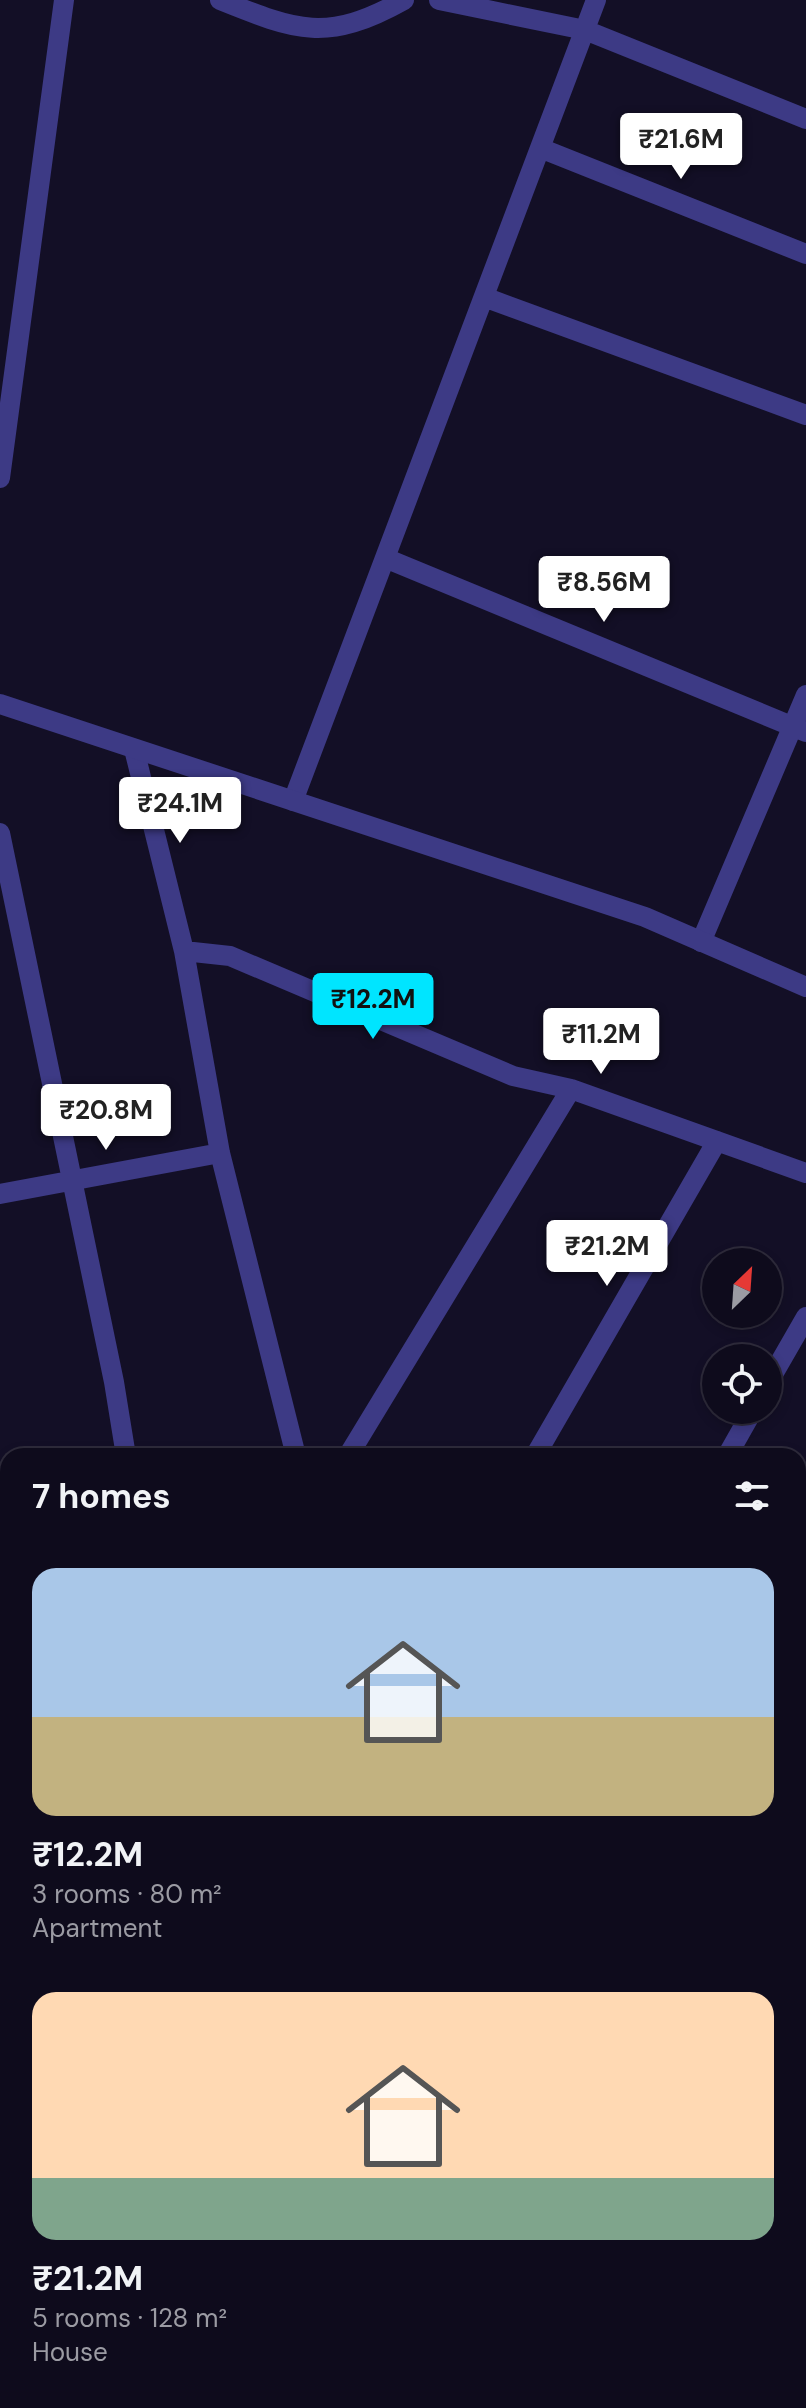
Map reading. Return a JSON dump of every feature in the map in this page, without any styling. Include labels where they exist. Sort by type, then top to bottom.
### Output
[{"type":"street","points":[[0,478],[64,0]]},
{"type":"street","points":[[220,0],[288,28],[332,29],[372,18],[404,0]]},
{"type":"street","points":[[439,0],[585,30],[806,119]]},
{"type":"street","points":[[293,801],[596,0]]},
{"type":"street","points":[[540,148],[806,254]]},
{"type":"street","points":[[484,297],[806,415]]},
{"type":"street","points":[[385,558],[799,729]]},
{"type":"street","points":[[701,942],[799,729],[806,695]]},
{"type":"street","points":[[0,704],[645,917],[806,987]]},
{"type":"street","points":[[134,749],[184,951],[220,1153],[294,1448]]},
{"type":"street","points":[[0,833],[73,1181],[124,1448]]},
{"type":"street","points":[[184,951],[230,956],[513,1076],[571,1089],[806,1173]]},
{"type":"street","points":[[353,1448],[571,1089]]},
{"type":"street","points":[[540,1448],[717,1141]]},
{"type":"street","points":[[0,1194],[220,1153]]},
{"type":"street","points":[[782,1359],[806,1317]]},
{"type":"street","points":[[732,1448],[745,1424]]}]
